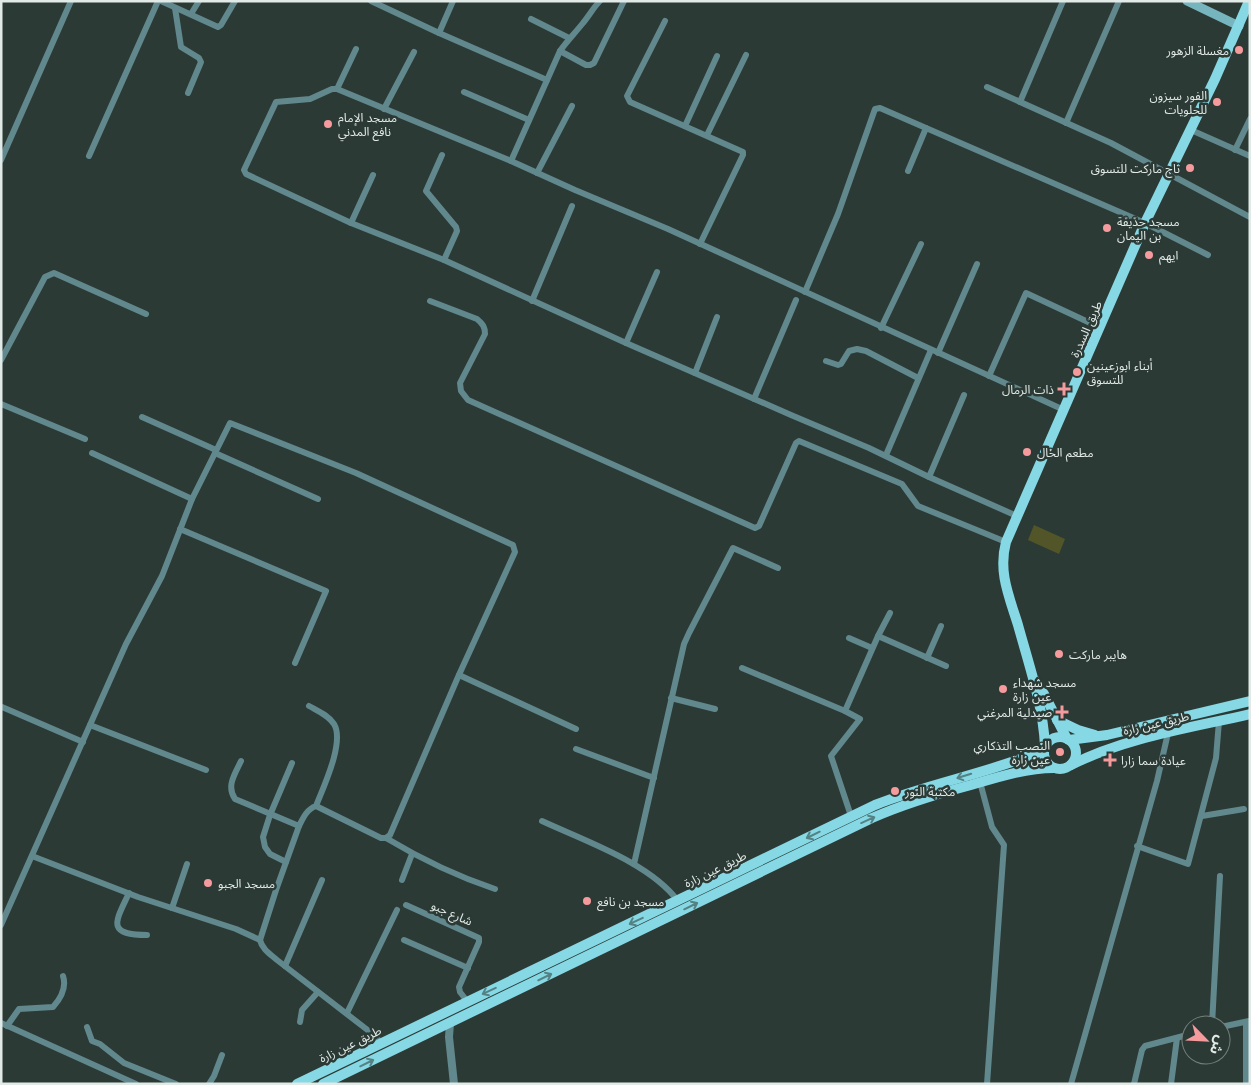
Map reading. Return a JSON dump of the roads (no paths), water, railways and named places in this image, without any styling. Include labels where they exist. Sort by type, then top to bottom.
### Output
[{"type":"main road","points":[[1187,1],[1198,4],[1239,26]]},
{"type":"main road","name":"طريق السدرة","points":[[1032,677],[1004,581],[1002,560],[1006,542],[1146,223],[1250,1]]},
{"type":"main road","points":[[1032,677],[1044,694],[1068,740],[1075,747],[1076,757],[1071,765],[1061,770],[1054,768],[1045,761],[1043,721],[1032,677]]},
{"type":"main road","name":"طريق عين زارة","points":[[1068,740],[1101,737],[1250,701]]},
{"type":"main road","name":"طريق عين زارة","points":[[1071,765],[1121,744],[1250,714]]},
{"type":"main road","points":[[1056,720],[1078,730],[1101,737]]},
{"type":"main road","points":[[1044,748],[1053,738],[1060,737],[1068,740]]},
{"type":"main road","points":[[1088,739],[1088,749],[1095,754]]},
{"type":"main road","name":"طريق عين زارة","points":[[298,1084],[851,816],[914,791],[1027,756],[1044,748]]},
{"type":"main road","points":[[1027,756],[1032,760],[1032,769]]},
{"type":"main road","name":"طريق عين زارة","points":[[323,1084],[872,818],[916,800],[980,782],[1032,769],[1054,768]]},
{"type":"street","points":[[1,160],[71,1]]},
{"type":"street","points":[[89,156],[159,1],[219,27],[235,1]]},
{"type":"street","points":[[191,14],[199,1]]},
{"type":"street","points":[[371,1],[385,4],[439,33],[548,80]]},
{"type":"street","points":[[439,33],[453,1]]},
{"type":"street","points":[[511,161],[560,51],[600,1]]},
{"type":"street","points":[[560,51],[586,65],[594,63],[624,1]]},
{"type":"street","points":[[1020,102],[1062,1]]},
{"type":"street","points":[[1066,123],[1119,1]]},
{"type":"street","points":[[175,8],[178,36],[182,47],[199,58],[201,62],[188,93]]},
{"type":"street","points":[[531,19],[569,38]]},
{"type":"street","points":[[666,21],[627,96],[628,99],[630,102],[740,149],[743,152],[700,244]]},
{"type":"street","points":[[338,89],[356,49]]},
{"type":"street","points":[[384,109],[414,52]]},
{"type":"street","points":[[707,135],[746,55]]},
{"type":"street","points":[[685,126],[717,56]]},
{"type":"street","points":[[987,87],[1111,143],[1250,216]]},
{"type":"street","points":[[1017,516],[929,477],[886,455],[626,343],[444,260],[352,223],[244,172],[276,102],[310,99],[332,89],[338,89],[511,161],[700,244],[1064,410]]},
{"type":"street","points":[[464,92],[530,120]]},
{"type":"street","points":[[537,173],[572,106]]},
{"type":"street","points":[[805,292],[838,214],[875,109],[880,108],[1146,223],[1208,255]]},
{"type":"street","points":[[1235,150],[1250,119]]},
{"type":"street","points":[[908,171],[926,128]]},
{"type":"street","points":[[1191,130],[1250,156]]},
{"type":"street","points":[[442,155],[426,191],[456,227],[457,232],[444,260]]},
{"type":"street","points":[[352,223],[373,175]]},
{"type":"street","points":[[532,301],[572,206]]},
{"type":"street","points":[[881,328],[921,244]]},
{"type":"street","points":[[886,455],[918,378],[935,351],[977,264]]},
{"type":"street","points":[[626,343],[657,272]]},
{"type":"street","points":[[1,360],[45,277],[54,273],[146,314]]},
{"type":"street","points":[[989,376],[1026,293],[1101,328]]},
{"type":"street","points":[[754,399],[796,300]]},
{"type":"street","points":[[430,301],[477,319],[485,328],[485,334],[460,383],[461,391],[468,400],[755,528],[759,526],[796,443],[799,441],[902,484],[918,506],[1006,542]]},
{"type":"street","points":[[694,373],[717,317]]},
{"type":"street","points":[[826,360],[838,365],[841,364],[849,352],[857,349],[866,351],[918,378]]},
{"type":"street","points":[[929,477],[964,395]]},
{"type":"street","points":[[1,404],[85,439]]},
{"type":"street","points":[[142,417],[318,499]]},
{"type":"street","points":[[1,925],[126,644],[162,576],[192,499],[228,424],[232,422],[356,474],[513,545],[515,552],[390,834],[386,838]]},
{"type":"street","points":[[92,453],[192,499]]},
{"type":"street","points":[[180,529],[326,591],[295,663]]},
{"type":"street","points":[[634,864],[684,644],[732,549],[734,548],[778,568]]},
{"type":"street","points":[[845,711],[872,648],[890,613]]},
{"type":"street","points":[[927,658],[941,626]]},
{"type":"street","points":[[878,636],[946,666]]},
{"type":"street","points":[[849,638],[872,648]]},
{"type":"street","points":[[742,668],[860,719],[831,756],[851,816]]},
{"type":"street","points":[[459,675],[576,729]]},
{"type":"street","points":[[671,698],[716,709]]},
{"type":"street","points":[[309,706],[328,718],[336,731],[330,769],[316,806],[304,816],[299,826],[260,940],[262,947],[347,1013],[381,1043]]},
{"type":"street","points":[[2,707],[82,742]]},
{"type":"street","points":[[1137,846],[1188,864],[1216,758],[1219,721]]},
{"type":"street","points":[[90,725],[206,770]]},
{"type":"street","points":[[1071,1084],[1157,781],[1168,733]]},
{"type":"street","points":[[576,749],[654,778]]},
{"type":"street","points":[[241,761],[231,782],[231,793],[235,799],[299,826]]},
{"type":"street","points":[[286,862],[270,854],[264,841],[264,831],[292,763]]},
{"type":"street","points":[[980,782],[992,827],[1004,845],[987,1084]]},
{"type":"street","points":[[316,806],[382,838],[386,838],[412,854],[451,873],[495,889]]},
{"type":"street","points":[[1202,816],[1244,810]]},
{"type":"street","points":[[542,821],[634,864],[662,883],[678,901]]},
{"type":"street","points":[[402,880],[412,854]]},
{"type":"street","points":[[32,856],[129,893],[236,929],[260,940]]},
{"type":"street","points":[[172,908],[187,864]]},
{"type":"street","points":[[1213,1015],[1220,876]]},
{"type":"street","points":[[285,966],[322,880]]},
{"type":"street","points":[[129,893],[117,920],[118,930],[131,935],[147,935]]},
{"type":"street","name":"شارع جبو","points":[[406,905],[479,938],[479,942],[459,987],[467,1002]]},
{"type":"street","points":[[347,1013],[397,910]]},
{"type":"street","points":[[404,940],[468,968]]},
{"type":"street","points":[[62,976],[65,983],[64,989],[59,1001],[53,1007],[19,1009],[4,1024],[136,1084]]},
{"type":"street","points":[[300,1022],[302,1010],[318,992]]},
{"type":"street","points":[[1231,1025],[1248,1022],[1246,1084]]},
{"type":"street","points":[[450,1023],[449,1042],[454,1084]]},
{"type":"street","points":[[86,1027],[92,1041],[100,1044],[119,1060],[176,1084]]},
{"type":"street","points":[[435,1030],[449,1042]]},
{"type":"street","points":[[1134,1084],[1142,1050],[1145,1046],[1181,1037]]},
{"type":"street","points":[[1172,1084],[1177,1038]]},
{"type":"street","points":[[209,1084],[222,1055]]},
{"type":"place","name":"مغسلة الزهور","points":[[1239,50]]},
{"type":"place","name":"الفور سيزون للحلويات","points":[[1217,102]]},
{"type":"place","name":"مسجد الإمام نافع المدني","points":[[328,124]]},
{"type":"place","name":"تاج ماركت للتسوق","points":[[1190,168]]},
{"type":"place","name":"مسجد حذيفة بن اليمان","points":[[1107,228]]},
{"type":"place","name":"ايهم","points":[[1149,255]]},
{"type":"place","name":"أبناء ابوزعينين للتسوق","points":[[1077,372]]},
{"type":"place","name":"ذات الرمال","points":[[1064,389]]},
{"type":"place","name":"مطعم الخال","points":[[1027,452]]},
{"type":"place","name":"هايبر ماركت","points":[[1059,654]]},
{"type":"place","name":"مسجد شهداء عين زارة","points":[[1003,689]]},
{"type":"place","name":"صيدلية المرغني","points":[[1062,712]]},
{"type":"place","name":"النصب التذكاري عين زارة","points":[[1060,752]]},
{"type":"place","name":"عيادة سما زارا","points":[[1110,760]]},
{"type":"place","name":"مكتبة النور","points":[[895,791]]},
{"type":"place","name":"مسجد الجبو","points":[[208,883]]},
{"type":"place","name":"مسجد بن نافع","points":[[587,901]]}]
